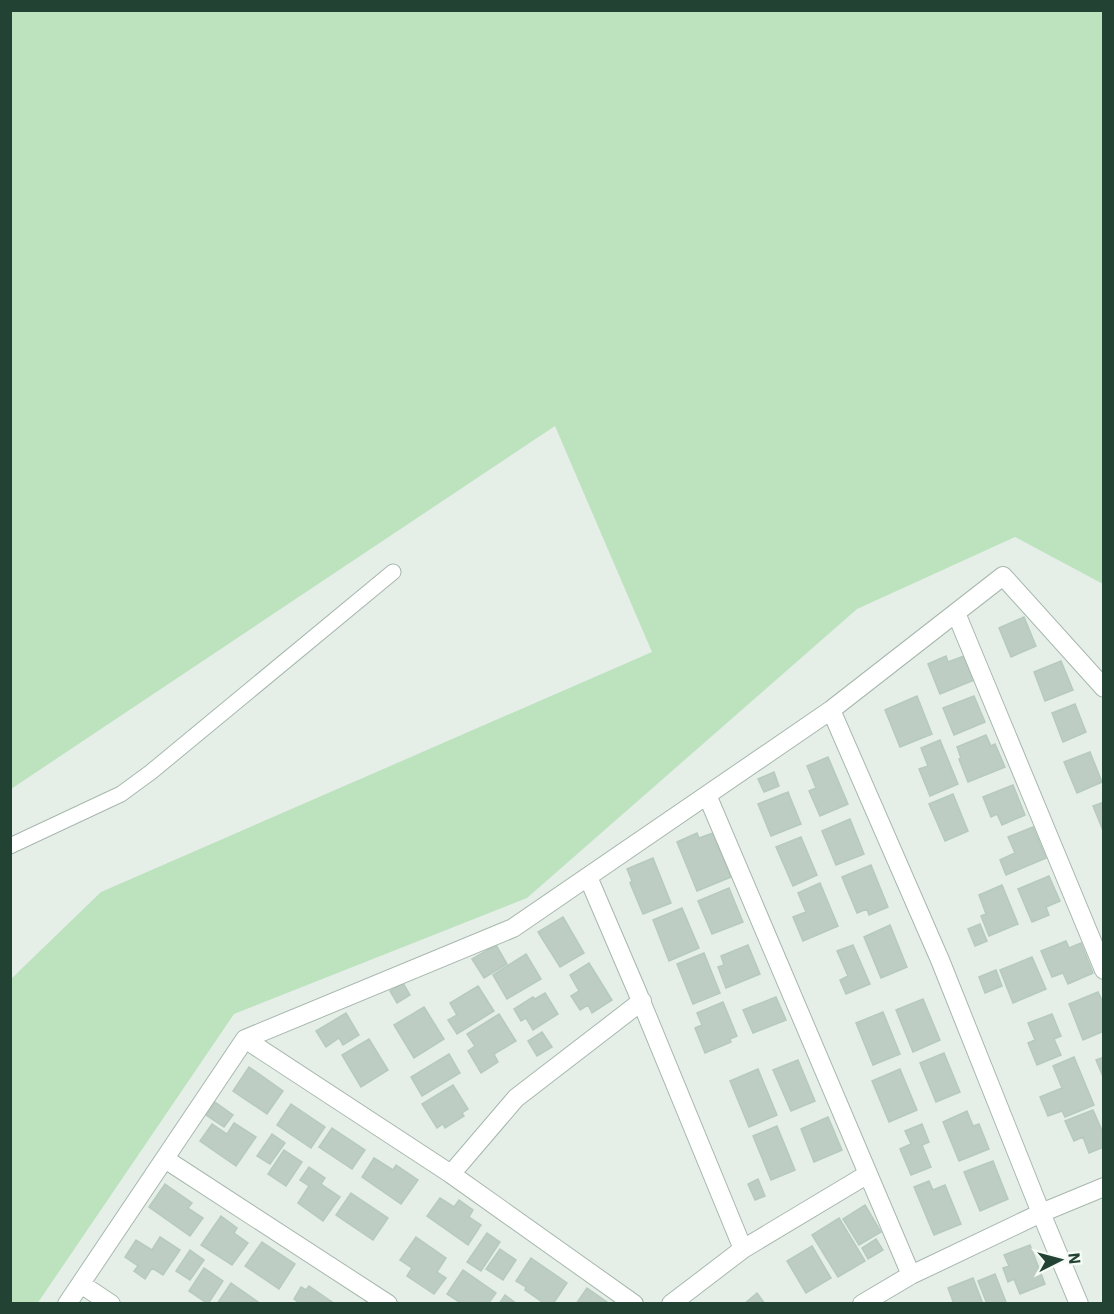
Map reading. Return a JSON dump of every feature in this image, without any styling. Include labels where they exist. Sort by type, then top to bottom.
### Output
[{"type":"street","points":[[67,1304],[245,1039],[513,928],[831,710],[1003,576],[1104,688]]},
{"type":"street","points":[[956,613],[1104,970]]},
{"type":"street","points":[[831,710],[940,960],[1079,1304]]},
{"type":"street","points":[[707,795],[911,1275]]},
{"type":"street","points":[[588,877],[642,1001],[743,1250]]},
{"type":"street","points":[[451,1174],[516,1098],[642,1001]]},
{"type":"street","points":[[245,1039],[451,1174],[634,1304]]},
{"type":"street","points":[[165,1159],[388,1304]]},
{"type":"street","points":[[671,1304],[743,1250],[868,1174]]},
{"type":"street","points":[[862,1304],[911,1275],[1041,1213],[1104,1187]]},
{"type":"street","points":[[81,1284],[111,1304]]},
{"type":"lane","points":[[10,846],[121,794],[160,765],[393,572]]},
{"type":"green space","points":[[11,10],[1104,11],[1103,584],[1015,537],[857,609],[527,898],[234,1014],[37,1304],[11,1303],[11,979],[101,892],[652,652],[555,426],[11,789]]},
{"type":"building","points":[[1024,617],[1036,646],[1011,657],[999,628]]},
{"type":"building","points":[[946,656],[948,662],[964,656],[974,680],[940,694],[928,664]]},
{"type":"building","points":[[1061,661],[1073,690],[1045,701],[1034,672]]},
{"type":"building","points":[[917,696],[932,734],[900,747],[885,710]]},
{"type":"building","points":[[974,696],[985,722],[954,735],[943,708]]},
{"type":"building","points":[[1075,704],[1086,732],[1063,742],[1052,713]]},
{"type":"building","points":[[986,735],[991,746],[995,744],[1005,767],[968,782],[957,747]]},
{"type":"building","points":[[940,740],[958,784],[930,796],[919,769],[928,766],[921,748]]},
{"type":"building","points":[[1090,752],[1102,782],[1077,793],[1064,762]]},
{"type":"building","points":[[828,757],[848,804],[820,816],[809,791],[816,788],[807,766]]},
{"type":"building","points":[[774,772],[779,786],[764,792],[758,779]]},
{"type":"building","points":[[1013,785],[1025,815],[1002,825],[997,814],[991,817],[983,797]]},
{"type":"building","points":[[788,792],[801,824],[771,836],[758,804]]},
{"type":"building","points":[[953,794],[968,831],[945,841],[929,804]]},
{"type":"building","points":[[1104,802],[1104,833],[1093,806]]},
{"type":"building","points":[[850,819],[864,854],[836,865],[822,831]]},
{"type":"building","points":[[1033,827],[1046,858],[1006,875],[1000,860],[1015,853],[1008,837]]},
{"type":"building","points":[[697,833],[699,838],[713,833],[731,877],[697,891],[677,842]]},
{"type":"building","points":[[801,837],[817,875],[793,886],[776,847]]},
{"type":"building","points":[[653,858],[671,903],[643,914],[630,883],[632,881],[627,869]]},
{"type":"building","points":[[871,865],[888,907],[869,915],[867,909],[857,913],[842,877]]},
{"type":"building","points":[[1049,876],[1060,901],[1046,907],[1049,915],[1032,922],[1018,889]]},
{"type":"building","points":[[820,883],[838,926],[803,941],[793,917],[806,912],[798,893]]},
{"type":"building","points":[[1002,885],[1018,924],[989,936],[981,916],[986,914],[979,895]]},
{"type":"building","points":[[729,888],[743,922],[712,934],[698,901]]},
{"type":"building","points":[[682,908],[699,948],[669,961],[653,920]]},
{"type":"building","points":[[563,917],[584,953],[560,967],[538,932]]},
{"type":"building","points":[[980,924],[987,941],[975,946],[968,929]]},
{"type":"building","points":[[890,925],[907,967],[881,978],[864,937]]},
{"type":"building","points":[[1066,941],[1069,948],[1081,943],[1093,973],[1068,984],[1063,973],[1052,977],[1041,951]]},
{"type":"building","points":[[496,945],[507,964],[484,978],[472,959]]},
{"type":"building","points":[[748,945],[760,974],[726,988],[718,967],[724,965],[721,956]]},
{"type":"building","points":[[853,945],[870,984],[846,994],[840,980],[848,976],[837,951]]},
{"type":"building","points":[[704,953],[720,993],[693,1004],[677,964]]},
{"type":"building","points":[[526,954],[541,979],[507,999],[493,975]]},
{"type":"building","points":[[1032,957],[1046,989],[1013,1003],[1000,970]]},
{"type":"building","points":[[589,963],[612,1000],[592,1013],[588,1005],[580,1010],[571,996],[579,991],[570,975]]},
{"type":"building","points":[[996,970],[1002,986],[985,993],[979,977]]},
{"type":"building","points":[[403,983],[410,995],[397,1003],[390,991]]},
{"type":"building","points":[[478,986],[494,1011],[457,1034],[448,1020],[457,1015],[450,1003]]},
{"type":"building","points":[[1098,992],[1104,1004],[1104,1031],[1083,1040],[1069,1004]]},
{"type":"building","points":[[545,993],[558,1014],[533,1030],[526,1018],[521,1021],[514,1009],[533,997],[535,999]]},
{"type":"building","points":[[776,997],[786,1020],[753,1033],[743,1010]]},
{"type":"building","points":[[923,999],[940,1040],[913,1052],[896,1010]]},
{"type":"building","points":[[723,1002],[737,1036],[730,1039],[731,1042],[705,1053],[695,1028],[702,1025],[697,1013]]},
{"type":"building","points":[[424,1007],[444,1039],[414,1058],[394,1025]]},
{"type":"building","points":[[883,1012],[900,1054],[873,1065],[856,1023]]},
{"type":"building","points":[[346,1013],[359,1035],[343,1045],[339,1038],[326,1047],[316,1031]]},
{"type":"building","points":[[499,1014],[516,1041],[494,1054],[498,1062],[481,1073],[468,1051],[475,1046],[467,1034]]},
{"type":"building","points":[[1052,1014],[1061,1036],[1054,1039],[1061,1055],[1037,1065],[1028,1043],[1035,1040],[1028,1023]]},
{"type":"building","points":[[542,1032],[552,1047],[537,1056],[528,1041]]},
{"type":"building","points":[[369,1039],[388,1070],[361,1087],[342,1055]]},
{"type":"building","points":[[944,1053],[960,1092],[936,1102],[920,1063]]},
{"type":"building","points":[[449,1054],[460,1073],[422,1096],[411,1077]]},
{"type":"building","points":[[1074,1057],[1094,1105],[1065,1117],[1062,1111],[1048,1116],[1040,1097],[1062,1088],[1053,1066]]},
{"type":"building","points":[[1104,1057],[1104,1079],[1096,1060]]},
{"type":"building","points":[[798,1060],[815,1101],[791,1111],[773,1070]]},
{"type":"building","points":[[249,1067],[283,1091],[267,1114],[233,1091]]},
{"type":"building","points":[[758,1069],[777,1115],[749,1127],[730,1081]]},
{"type":"building","points":[[900,1069],[917,1110],[889,1122],[872,1081]]},
{"type":"building","points":[[453,1085],[468,1109],[462,1113],[464,1116],[445,1128],[443,1124],[437,1128],[422,1104]]},
{"type":"building","points":[[215,1102],[233,1115],[224,1127],[206,1115]]},
{"type":"building","points":[[291,1104],[325,1127],[311,1148],[277,1125]]},
{"type":"building","points":[[1093,1110],[1104,1135],[1104,1147],[1089,1153],[1083,1137],[1074,1141],[1065,1121]]},
{"type":"building","points":[[967,1111],[973,1126],[979,1124],[989,1149],[959,1161],[943,1122]]},
{"type":"building","points":[[828,1117],[842,1150],[814,1162],[801,1129]]},
{"type":"building","points":[[234,1123],[256,1137],[236,1166],[200,1141],[212,1124],[227,1134]]},
{"type":"building","points":[[922,1124],[929,1142],[922,1145],[931,1167],[911,1175],[900,1149],[911,1144],[905,1131]]},
{"type":"building","points":[[777,1126],[795,1170],[771,1180],[753,1136]]},
{"type":"building","points":[[332,1128],[365,1150],[352,1169],[319,1147]]},
{"type":"building","points":[[272,1134],[285,1143],[270,1164],[257,1156]]},
{"type":"building","points":[[284,1150],[302,1162],[286,1186],[268,1174]]},
{"type":"building","points":[[374,1158],[393,1170],[396,1165],[418,1180],[401,1204],[362,1177]]},
{"type":"building","points":[[993,1161],[1008,1199],[980,1211],[964,1172]]},
{"type":"building","points":[[309,1167],[325,1178],[321,1184],[340,1197],[323,1221],[298,1203],[309,1186],[300,1180]]},
{"type":"building","points":[[758,1179],[765,1196],[755,1200],[748,1184]]},
{"type":"building","points":[[929,1181],[933,1190],[945,1185],[961,1224],[934,1235],[914,1187]]},
{"type":"building","points":[[165,1184],[192,1203],[188,1208],[203,1218],[190,1236],[149,1207]]},
{"type":"building","points":[[351,1193],[388,1218],[373,1240],[336,1215]]},
{"type":"building","points":[[440,1198],[454,1207],[459,1200],[473,1210],[469,1217],[481,1225],[468,1245],[427,1216]]},
{"type":"building","points":[[865,1205],[881,1232],[859,1245],[843,1219]]},
{"type":"building","points":[[221,1216],[237,1228],[234,1233],[248,1243],[232,1265],[201,1245]]},
{"type":"building","points":[[839,1218],[865,1261],[838,1277],[812,1235]]},
{"type":"building","points":[[487,1233],[500,1242],[481,1271],[467,1262]]},
{"type":"building","points":[[160,1237],[180,1250],[163,1275],[152,1268],[145,1279],[134,1271],[138,1266],[125,1257],[136,1240],[152,1250]]},
{"type":"building","points":[[416,1237],[446,1258],[437,1272],[446,1278],[434,1294],[407,1276],[412,1268],[400,1260]]},
{"type":"building","points":[[876,1239],[883,1250],[868,1259],[862,1248]]},
{"type":"building","points":[[262,1242],[295,1264],[279,1289],[245,1266]]},
{"type":"building","points":[[1030,1245],[1045,1284],[1020,1294],[1014,1279],[1008,1282],[1003,1268],[1009,1266],[1004,1255]]},
{"type":"building","points":[[812,1246],[831,1278],[806,1293],[787,1261]]},
{"type":"building","points":[[500,1249],[516,1260],[503,1280],[486,1269]]},
{"type":"building","points":[[190,1250],[204,1260],[190,1280],[176,1271]]},
{"type":"building","points":[[531,1258],[567,1283],[553,1304],[545,1304],[516,1281]]},
{"type":"building","points":[[204,1268],[223,1281],[208,1304],[189,1291]]},
{"type":"building","points":[[463,1270],[496,1293],[488,1304],[460,1304],[447,1294]]},
{"type":"building","points":[[995,1274],[1006,1302],[987,1304],[978,1281]]},
{"type":"building","points":[[973,1278],[983,1304],[954,1304],[948,1288]]},
{"type":"building","points":[[231,1283],[261,1304],[217,1304]]},
{"type":"building","points":[[309,1286],[335,1304],[301,1304],[294,1299],[301,1287],[306,1290]]},
{"type":"building","points":[[587,1288],[610,1304],[576,1304]]},
{"type":"building","points":[[757,1293],[765,1304],[744,1304]]},
{"type":"building","points":[[505,1295],[517,1304],[499,1304]]}]
